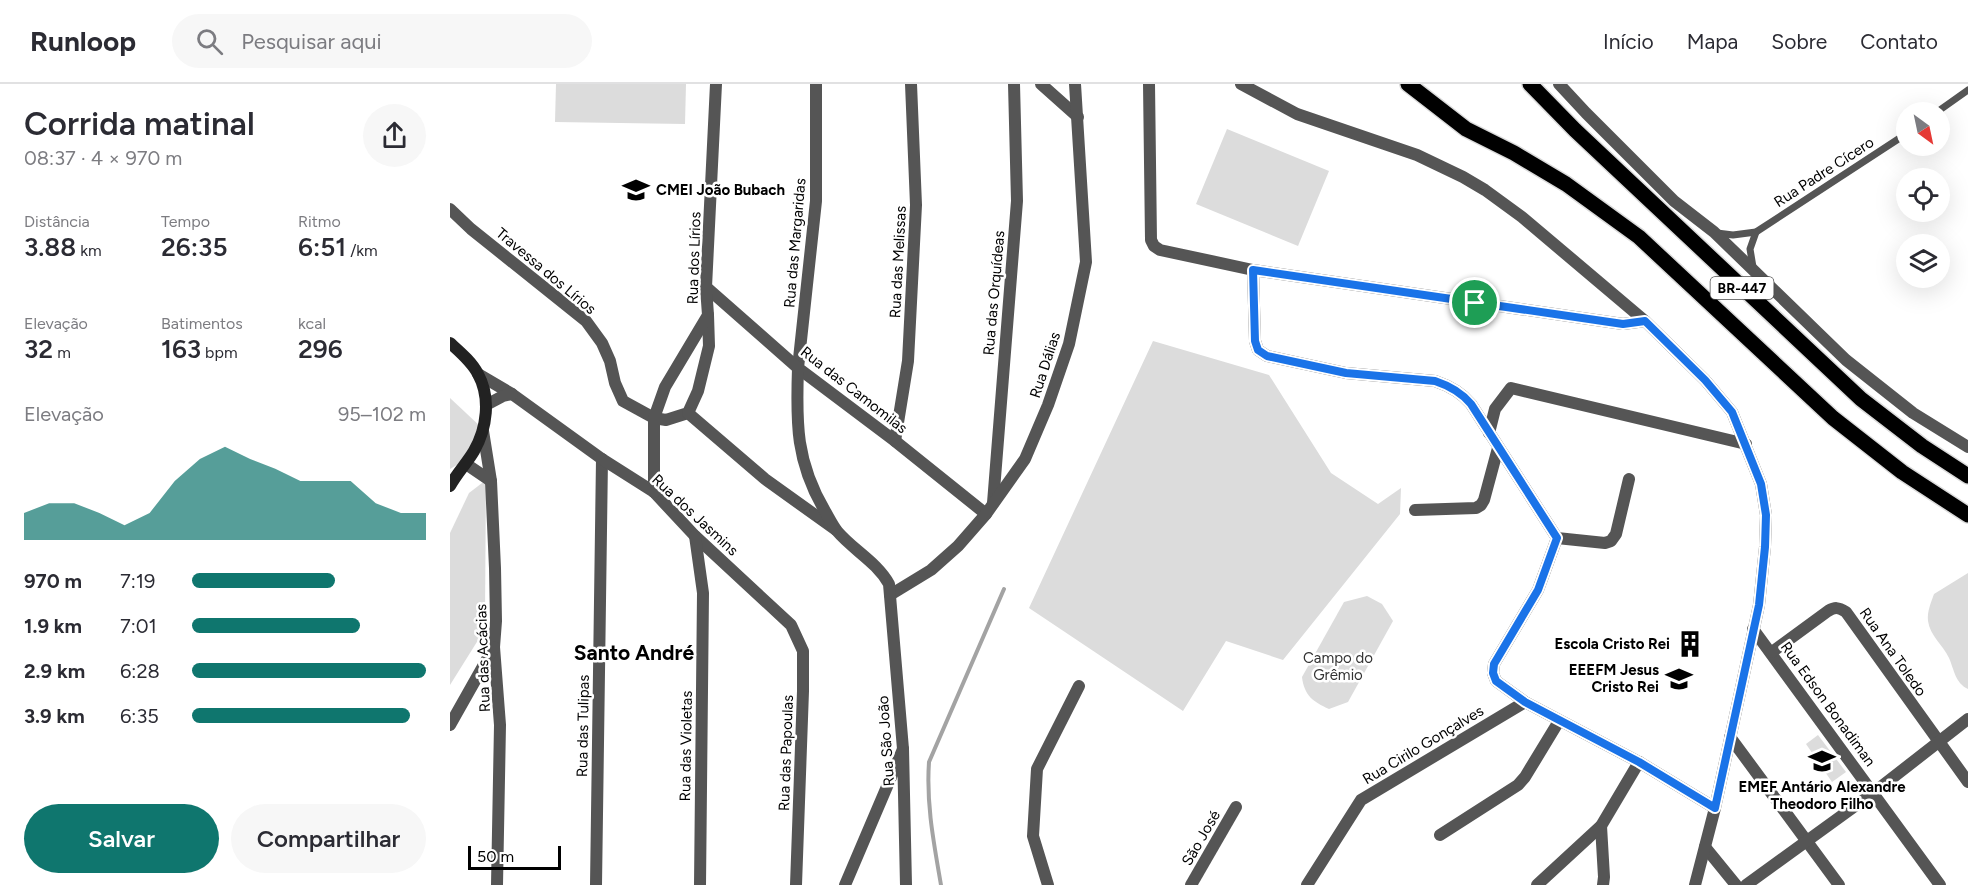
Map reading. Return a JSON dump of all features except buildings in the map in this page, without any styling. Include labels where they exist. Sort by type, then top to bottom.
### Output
[{"type":"main road","name":"BR-447","points":[[1408,84],[1466,129],[1532,163],[1566,184],[1639,237],[1833,418],[1902,472],[1968,515]]},
{"type":"main road","name":"BR-447","points":[[1530,84],[1575,130],[1861,399],[1922,446],[1968,476]]},
{"type":"main road","points":[[450,343],[478,374],[486,405],[483,431],[466,464],[452,480]]},
{"type":"street","name":"Rua dos Lírios","points":[[654,492],[654,418],[665,387],[708,315],[706,287],[716,84]]},
{"type":"street","name":"Rua das Margaridas","points":[[816,84],[816,201],[796,407],[799,444],[812,489],[837,531]]},
{"type":"street","name":"Rua das Melissas","points":[[896,441],[908,361],[915,229],[911,84]]},
{"type":"street","name":"Rua das Orquídeas","points":[[989,509],[1017,201],[1014,84]]},
{"type":"street","points":[[1041,84],[1078,117]]},
{"type":"street","name":"Rua Dálias","points":[[890,595],[931,570],[958,546],[989,509],[1025,459],[1048,405],[1069,344],[1086,262],[1075,84]]},
{"type":"street","points":[[1149,84],[1151,240],[1160,250],[1253,270],[1623,324],[1645,321]]},
{"type":"street","points":[[1242,84],[1297,114],[1417,155],[1485,190],[1522,217],[1645,321],[1705,380],[1732,412],[1761,484],[1766,515],[1761,582],[1715,808],[1695,885]]},
{"type":"street","points":[[1559,84],[1674,201],[1714,232],[1846,360],[1913,413],[1968,447]]},
{"type":"street","name":"Travessa dos Lírios","points":[[450,209],[471,229],[586,321],[602,343],[623,401],[654,418]]},
{"type":"street","points":[[1253,270],[1255,341],[1258,350],[1267,356],[1346,373],[1435,381],[1462,393],[1557,538]]},
{"type":"street","name":"Rua das Camomilas","points":[[706,287],[798,368],[989,509]]},
{"type":"street","points":[[654,418],[666,420],[688,413],[698,391],[709,346],[708,315]]},
{"type":"street","name":"Rua dos Jasmins","points":[[478,374],[512,394],[602,459],[654,492],[695,536],[791,625]]},
{"type":"street","points":[[1489,433],[1495,409],[1511,388],[1746,444]]},
{"type":"street","points":[[486,405],[502,396],[512,394]]},
{"type":"street","points":[[688,413],[765,479],[837,531]]},
{"type":"street","name":"Rua das Acácias","points":[[483,431],[491,481],[496,621],[494,647],[500,725],[497,885]]},
{"type":"street","points":[[1415,510],[1476,508],[1481,505],[1498,448]]},
{"type":"street","name":"Rua das Tulipas","points":[[596,885],[602,459]]},
{"type":"street","points":[[466,464],[491,481]]},
{"type":"street","points":[[1557,538],[1605,543],[1611,541],[1616,534],[1629,479]]},
{"type":"street","name":"Rua São João","points":[[837,531],[884,574],[889,584],[903,749],[906,885]]},
{"type":"street","name":"Rua das Violetas","points":[[695,536],[703,593],[700,885]]},
{"type":"street","points":[[1557,538],[1538,590],[1494,664],[1493,673],[1496,681],[1525,702],[1639,762],[1715,808]]},
{"type":"street","name":"Rua Ana Toledo","points":[[1772,652],[1827,611],[1839,608],[1845,612],[1968,782]]},
{"type":"street","name":"Rua das Papoulas","points":[[791,625],[803,651],[796,885]]},
{"type":"street","name":"Rua Edson Bonadiman","points":[[1753,629],[1940,885]]},
{"type":"street","points":[[450,725],[494,647]]},
{"type":"street","points":[[1048,885],[1033,836],[1038,769],[1079,686]]},
{"type":"street","name":"Rua Cirilo Gonçalves","points":[[1311,883],[1361,800],[1525,702]]},
{"type":"street","points":[[1746,885],[1873,793],[1968,719]]},
{"type":"street","points":[[1440,835],[1518,785],[1559,721]]},
{"type":"street","points":[[1730,737],[1839,885]]},
{"type":"street","points":[[845,885],[903,749]]},
{"type":"street","points":[[1537,885],[1601,826],[1639,762]]},
{"type":"street","name":"São José","points":[[1191,885],[1236,807]]},
{"type":"street","points":[[1601,826],[1603,885]]},
{"type":"street","points":[[1705,846],[1736,885]]},
{"type":"lane","points":[[1950,103],[1968,90]]},
{"type":"lane","name":"Rua Padre Cícero","points":[[1714,232],[1733,235],[1756,232],[1896,141]]},
{"type":"lane","points":[[1753,270],[1750,249],[1756,232]]},
{"type":"green space","points":[[556,84],[686,84],[685,124],[555,122]]},
{"type":"green space","points":[[1227,129],[1329,171],[1298,246],[1196,204]]},
{"type":"green space","points":[[1153,341],[1269,375],[1331,473],[1378,504],[1401,488],[1400,514],[1283,660],[1226,641],[1183,711],[1029,608]]},
{"type":"green space","points":[[450,398],[482,428],[465,460],[450,469]]},
{"type":"green space","points":[[486,480],[485,615],[480,637],[450,685],[450,533],[469,493]]},
{"type":"green space","points":[[1968,573],[1968,689],[1958,679],[1949,658],[1931,631],[1928,617],[1934,594]]},
{"type":"green space","name":"Campo do Grêmio","points":[[1367,596],[1382,604],[1393,621],[1348,702],[1329,709],[1310,697],[1302,677],[1344,602]]},
{"type":"green space","points":[[1818,735],[1846,772],[1832,782],[1806,744]]},
{"type":"waterway","points":[[941,885],[930,809],[929,762],[1004,589]]},
{"type":"place","name":"CMEI João Bubach","points":[[636,190]]},
{"type":"place","name":"Escola Cristo Rei","points":[[1690,644]]},
{"type":"place","name":"EEEFM Jesus Cristo Rei","points":[[1679,679]]},
{"type":"place","name":"EMEF Antário Alexandre Theodoro Filho","points":[[1822,761]]},
{"type":"district","name":"Santo André","points":[[634,652]]},
{"type":"route","points":[[1253,270],[1475,303],[1627,325],[1645,321],[1705,380],[1732,412],[1739,426],[1761,484],[1766,515],[1765,547],[1759,605],[1715,808],[1639,762],[1525,702],[1496,681],[1493,673],[1494,664],[1538,590],[1557,538],[1462,393],[1435,381],[1346,373],[1267,356],[1258,350],[1255,341],[1253,270]]}]
